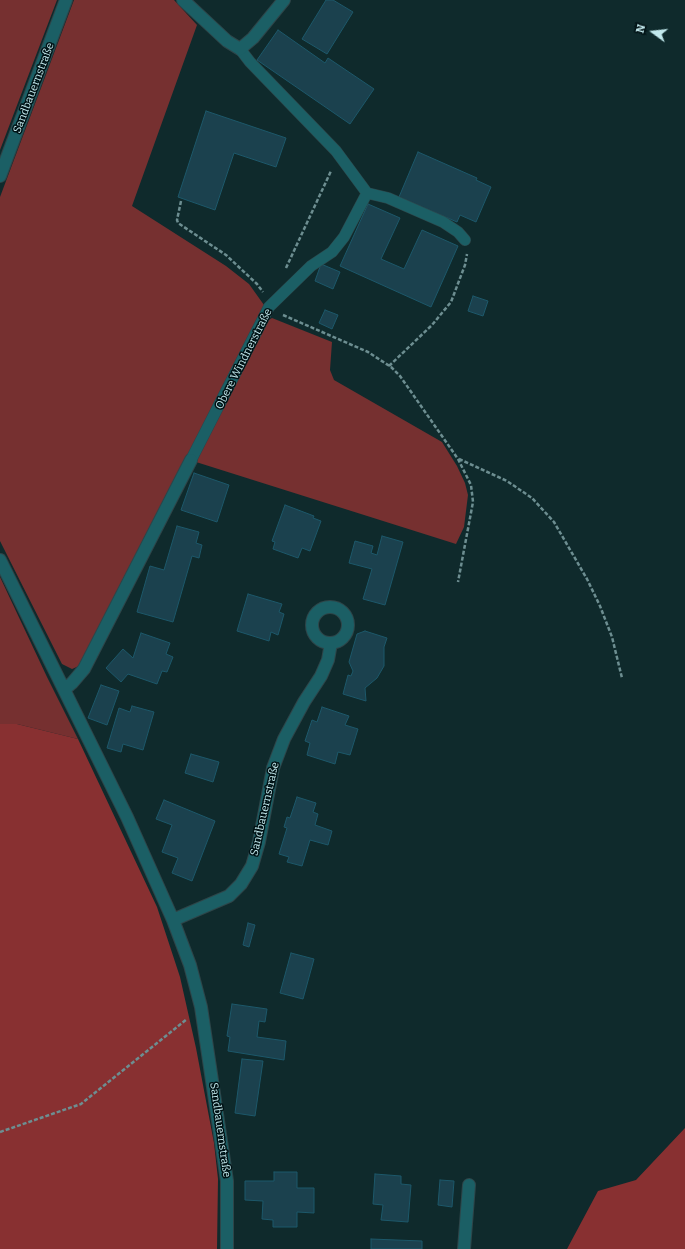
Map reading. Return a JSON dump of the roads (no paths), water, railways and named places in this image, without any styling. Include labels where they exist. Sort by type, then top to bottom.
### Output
[{"type":"street","name":"Sandbauernstraße","points":[[0,176],[66,0]]},
{"type":"street","points":[[183,0],[227,42],[240,49],[253,38],[284,0]]},
{"type":"street","points":[[65,689],[72,684],[84,669],[191,460]]},
{"type":"street","name":"Sandbauernstraße","points":[[0,560],[127,817],[173,920],[190,965],[201,1007],[227,1181],[227,1249]]},
{"type":"street","name":"Sandbauernstraße","points":[[173,920],[229,896],[241,884],[248,872],[259,842],[273,768],[284,739],[304,702],[321,676],[328,660],[331,643]]},
{"type":"street","points":[[464,1249],[468,1185]]},
{"type":"lane","points":[[240,49],[250,62],[334,149],[357,177],[367,193],[388,198],[443,222],[458,232],[465,240]]},
{"type":"lane","name":"Obere Windnerstraße","points":[[191,460],[271,305],[310,266],[332,252],[344,237],[367,193]]}]
